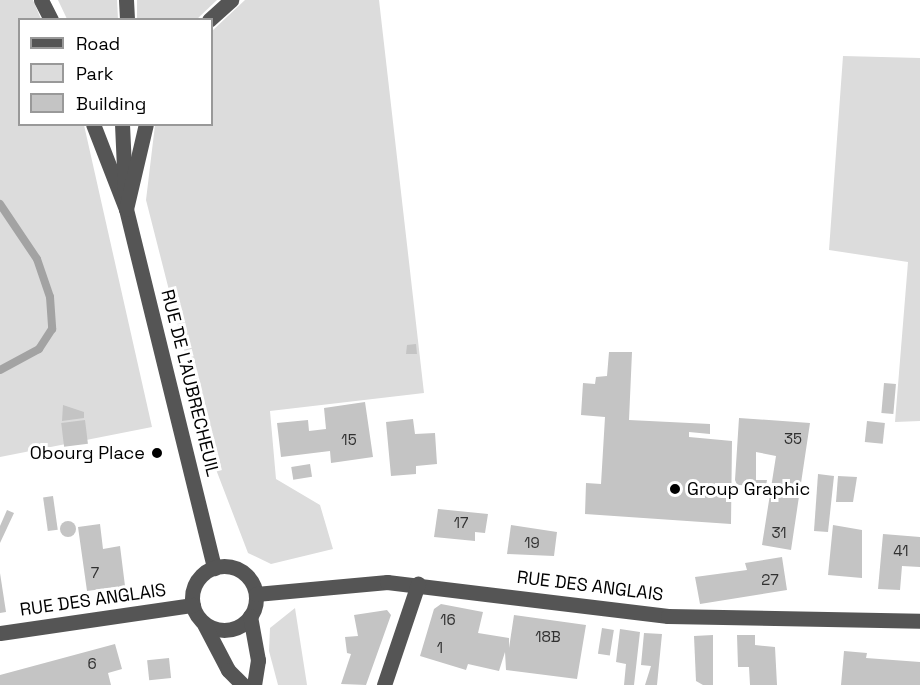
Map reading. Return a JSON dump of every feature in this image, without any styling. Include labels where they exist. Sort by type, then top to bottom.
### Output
[{"type":"street","points":[[41,0],[50,18]]},
{"type":"street","points":[[126,0],[127,18]]},
{"type":"street","points":[[211,18],[231,0]]},
{"type":"street","points":[[94,126],[126,209]]},
{"type":"street","points":[[122,126],[126,209]]},
{"type":"street","points":[[126,209],[146,126]]},
{"type":"street","name":"RUE DE L'AUBRECHEUIL","points":[[126,209],[214,568]]},
{"type":"street","points":[[243,685],[228,670],[193,605],[199,579],[214,568],[225,566],[245,574],[256,594],[250,616],[258,660],[254,685]]},
{"type":"street","points":[[384,685],[418,584]]},
{"type":"street","name":"RUE DES ANGLAIS","points":[[256,594],[418,584],[668,616],[920,621]]},
{"type":"street","name":"RUE DES ANGLAIS","points":[[0,633],[193,605]]},
{"type":"street","points":[[204,624],[224,630],[250,616]]},
{"type":"green space","points":[[0,0],[33,0],[41,18],[18,18],[18,126],[84,126],[152,427],[0,457]]},
{"type":"green space","points":[[58,0],[117,0],[118,18],[67,18]]},
{"type":"green space","points":[[137,0],[217,0],[198,18],[137,18]]},
{"type":"green space","points":[[245,0],[379,0],[424,393],[270,411],[276,479],[320,505],[333,549],[271,564],[248,553],[212,459],[146,200],[155,126],[213,126],[213,30]]},
{"type":"green space","points":[[843,56],[920,58],[920,421],[895,422],[908,262],[829,250]]},
{"type":"green space","points":[[295,608],[307,685],[278,685],[269,651],[270,628]]},
{"type":"building","points":[[416,344],[417,354],[406,354],[407,345]]},
{"type":"building","points":[[609,352],[632,352],[629,420],[710,424],[710,434],[689,432],[689,437],[732,441],[731,524],[585,514],[586,483],[601,484],[605,417],[581,415],[583,383],[595,384],[596,377],[607,376]]},
{"type":"building","points":[[884,383],[896,384],[893,414],[881,413]]},
{"type":"building","points":[[365,402],[373,457],[331,463],[330,451],[281,457],[277,423],[308,420],[309,431],[326,429],[324,408]]},
{"type":"building","points":[[63,405],[84,412],[84,418],[62,421]]},
{"type":"building","points":[[739,418],[810,423],[791,550],[762,545],[776,456],[756,452],[756,480],[767,480],[766,486],[737,485],[735,480]]},
{"type":"building","points":[[413,419],[415,434],[435,433],[437,464],[416,466],[416,474],[391,476],[386,422]]},
{"type":"building","points":[[85,420],[88,444],[64,447],[61,423]]},
{"type":"building","points":[[867,421],[885,423],[883,444],[865,442]]},
{"type":"building","points":[[310,464],[312,477],[293,480],[291,467]]},
{"type":"building","points":[[818,474],[834,476],[828,532],[814,531]]},
{"type":"building","points":[[838,476],[857,477],[853,502],[836,502]]},
{"type":"building","points":[[53,496],[58,530],[48,531],[43,497]]},
{"type":"building","points":[[438,509],[488,514],[485,533],[475,532],[475,541],[434,537]]},
{"type":"building","points":[[7,510],[14,513],[0,543],[0,526]]},
{"type":"building","points":[[65,521],[71,521],[76,529],[74,535],[65,537],[60,532],[60,526]]},
{"type":"building","points":[[100,524],[103,549],[120,546],[125,586],[87,591],[78,527]]},
{"type":"building","points":[[511,525],[557,532],[554,556],[507,554]]},
{"type":"building","points":[[833,525],[862,530],[862,578],[828,575]]},
{"type":"building","points":[[883,534],[920,537],[920,567],[902,566],[900,590],[878,589]]},
{"type":"building","points":[[782,557],[787,590],[700,604],[695,577],[747,570],[745,563]]},
{"type":"building","points":[[0,573],[6,612],[0,613]]},
{"type":"building","points":[[441,604],[483,612],[478,633],[509,638],[509,648],[514,615],[586,625],[577,679],[506,670],[505,652],[499,671],[468,664],[466,670],[420,656],[434,609]]},
{"type":"building","points":[[387,610],[391,615],[366,685],[341,684],[351,654],[347,653],[345,637],[358,636],[354,615]]},
{"type":"building","points":[[602,628],[614,630],[610,656],[598,654]]},
{"type":"building","points":[[620,629],[640,632],[634,685],[624,685],[626,664],[616,662]]},
{"type":"building","points":[[644,633],[662,634],[657,685],[645,685],[651,666],[641,665]]},
{"type":"building","points":[[713,635],[713,685],[703,685],[696,681],[694,636]]},
{"type":"building","points":[[737,635],[755,635],[755,645],[775,647],[777,685],[750,685],[749,667],[738,667]]},
{"type":"building","points":[[115,644],[122,669],[108,673],[111,685],[0,685],[0,675]]},
{"type":"building","points":[[844,651],[867,653],[866,658],[920,662],[920,685],[841,685]]},
{"type":"building","points":[[169,658],[171,678],[149,680],[147,660]]},
{"type":"waterway","points":[[0,204],[37,259],[50,297],[52,329],[39,349],[0,370]]},
{"type":"place","name":"Obourg Place","points":[[157,453]]},
{"type":"place","name":"Group Graphic","points":[[675,489]]}]
